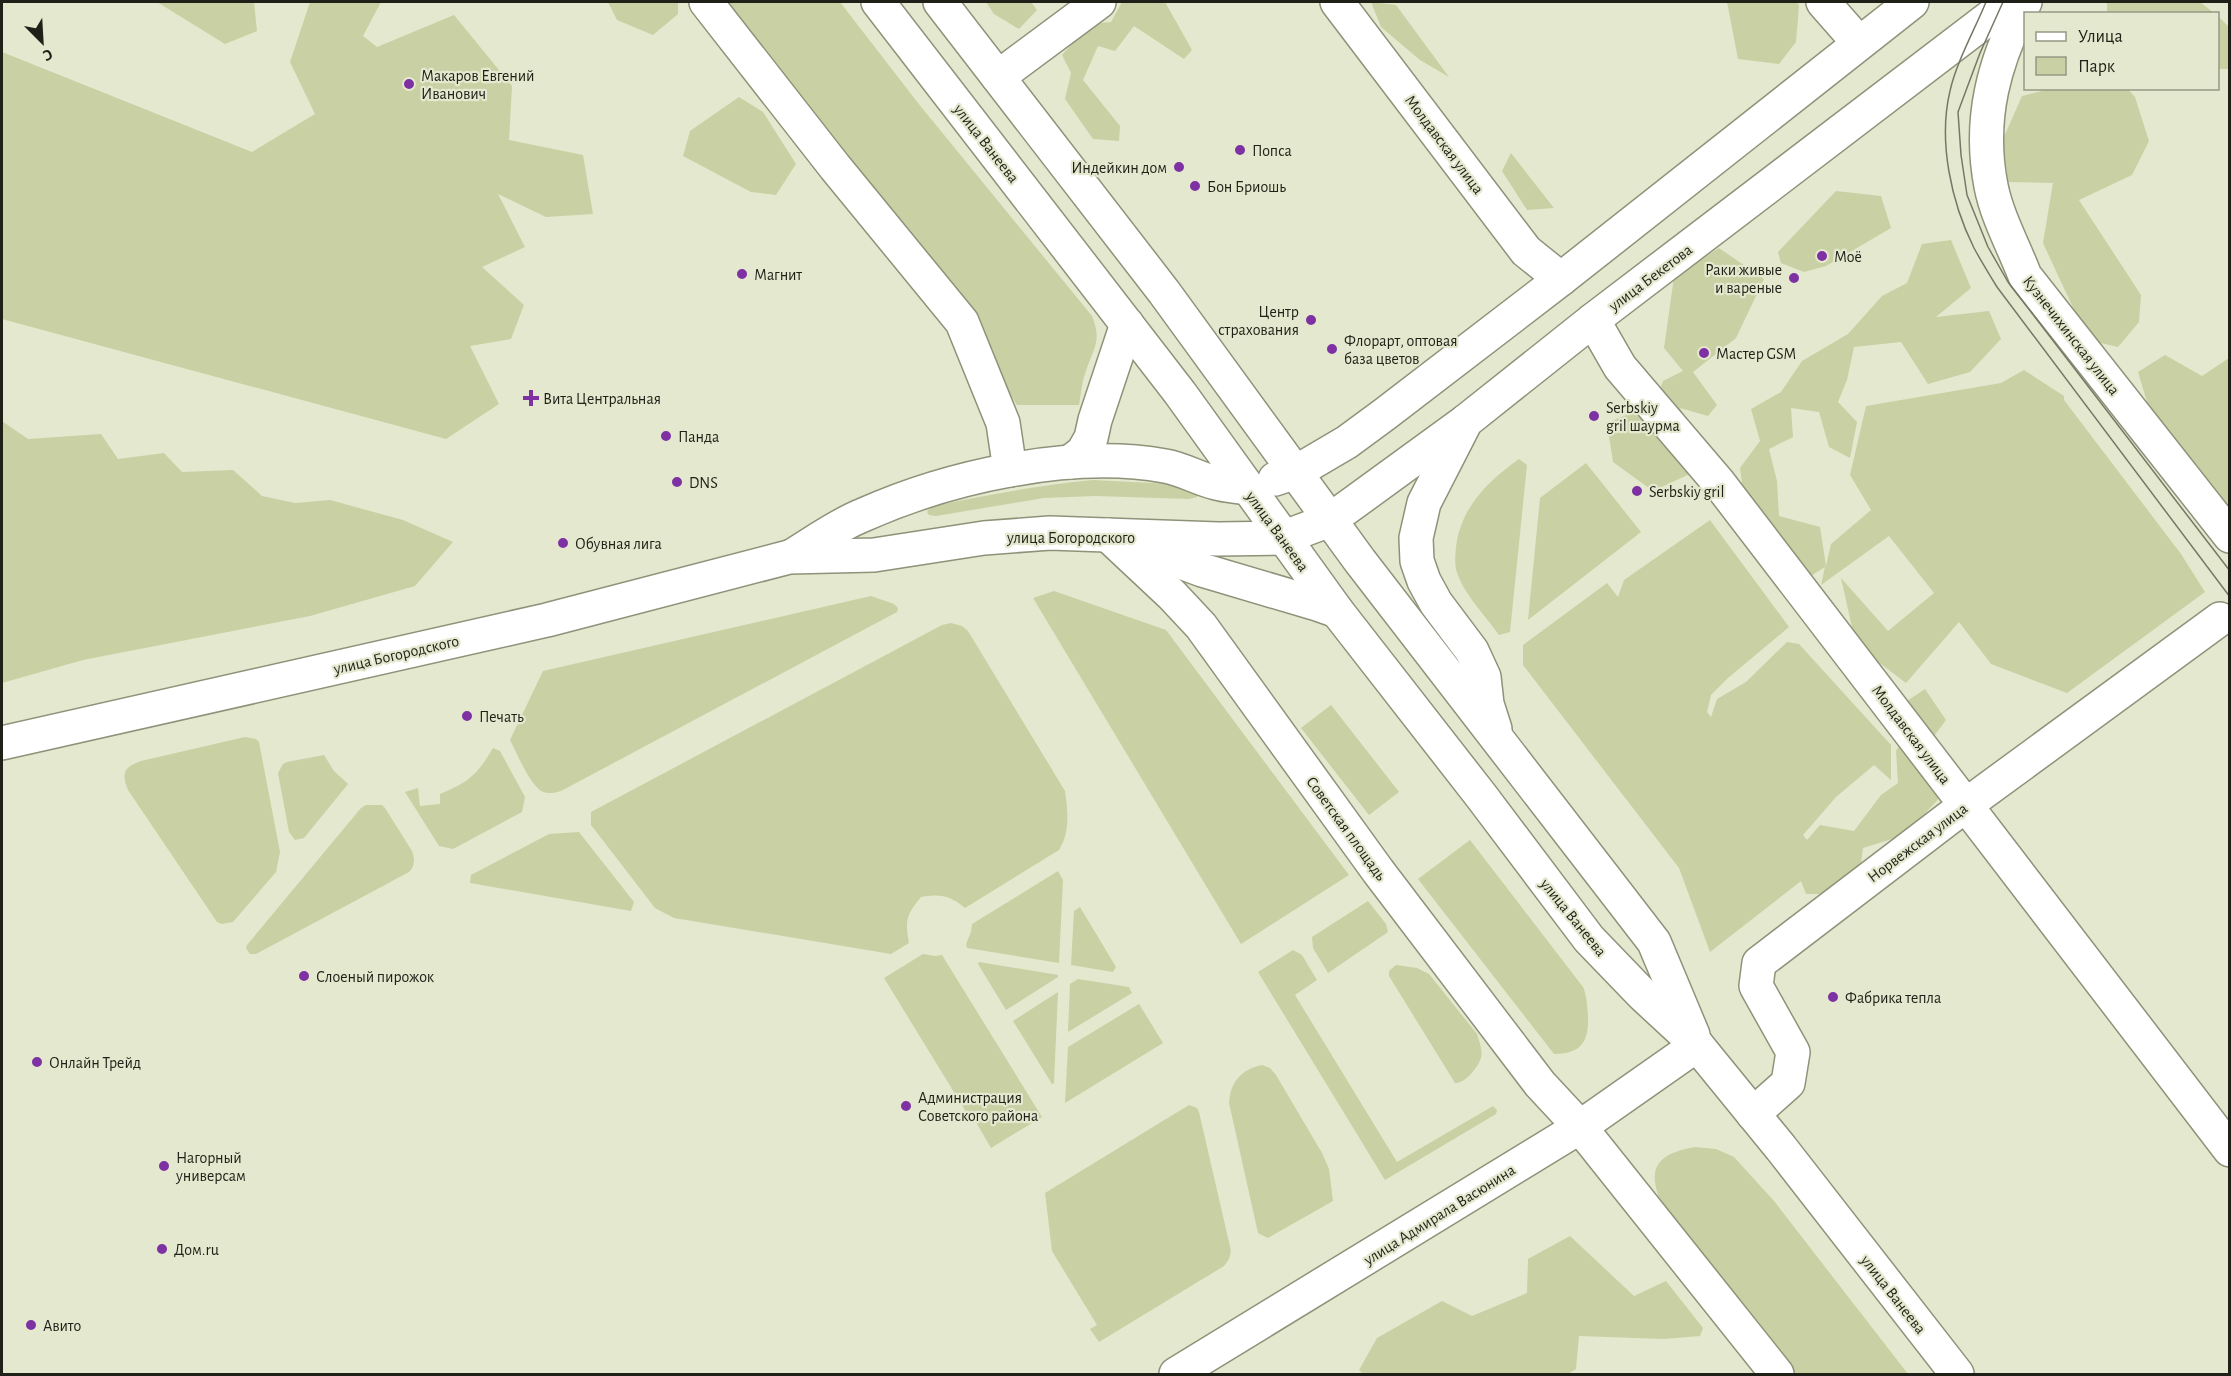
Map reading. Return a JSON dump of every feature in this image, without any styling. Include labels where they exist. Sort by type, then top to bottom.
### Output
[{"type":"street","points":[[706,2],[835,167],[962,322],[1003,423],[1010,470]]},
{"type":"street","name":"улица Ванеева","points":[[878,2],[1180,393],[1282,538],[1589,939],[1643,995],[1697,1045],[1957,1374]]},
{"type":"street","name":"улица Ванеева","points":[[940,2],[1164,292],[1330,520],[1654,942],[1697,1045]]},
{"type":"street","points":[[998,77],[1098,2]]},
{"type":"street","name":"Молдавская улица","points":[[1337,2],[1526,251],[1561,279]]},
{"type":"street","points":[[1823,2],[1859,43]]},
{"type":"street","points":[[1248,488],[1296,472],[1357,435],[1561,279],[1912,2]]},
{"type":"street","name":"улица Бекетова","points":[[1282,538],[1330,520],[1466,421],[1593,320],[2010,2]]},
{"type":"street","name":"Кузнечихинская улица","points":[[2025,2],[2004,46],[1992,86],[1985,145],[1992,189],[2007,232],[2025,276],[2229,536]]},
{"type":"street","name":"Молдавская улица","points":[[1593,320],[1620,367],[1719,483],[2229,1150]]},
{"type":"street","points":[[1070,462],[1083,452],[1091,438],[1127,324]]},
{"type":"street","points":[[1466,421],[1424,503],[1416,538],[1417,561],[1424,581],[1436,603],[1472,651],[1484,677],[1487,704],[1498,740]]},
{"type":"street","name":"улица Богородского","points":[[789,557],[861,515],[925,490],[1010,470],[1070,462],[1164,465],[1215,483],[1248,488]]},
{"type":"street","name":"улица Богородского","points":[[2,743],[548,620],[789,557],[874,555],[984,538],[1028,535],[1282,538]]},
{"type":"street","points":[[1108,535],[1202,570],[1337,611]]},
{"type":"street","name":"Советская площадь","points":[[1108,535],[1172,595],[1201,626],[1378,871],[1540,1084],[1580,1127]]},
{"type":"street","name":"Норвежская улица","points":[[1753,1113],[1788,1083],[1793,1052],[1756,986],[1759,963],[1966,805],[2220,619]]},
{"type":"street","name":"улица Адмирала Васюнина","points":[[1176,1374],[1580,1127],[1697,1045]]},
{"type":"street","points":[[1580,1127],[1777,1374]]},
{"type":"green space","points":[[157,2],[254,2],[257,31],[225,44]]},
{"type":"green space","points":[[310,2],[381,2],[363,36],[377,47],[454,15],[512,86],[509,140],[583,155],[593,214],[546,217],[498,194],[525,247],[482,267],[524,305],[511,339],[470,346],[499,404],[446,439],[2,319],[2,52],[252,152],[315,114],[290,62]]},
{"type":"green space","points":[[608,2],[678,2],[678,14],[653,35],[617,20]]},
{"type":"green space","points":[[724,2],[840,2],[918,103],[1092,316],[1097,338],[1084,379],[1079,405],[1017,405],[906,229]]},
{"type":"green space","points":[[986,2],[1031,2],[1037,10],[1019,29],[994,14]]},
{"type":"green space","points":[[1122,2],[1165,2],[1192,50],[1184,59],[1134,26],[1115,51],[1098,46],[1083,80],[1120,126],[1119,141],[1093,139],[1065,99],[1071,73],[1062,55],[1089,24],[1111,22]]},
{"type":"green space","points":[[1371,2],[1396,5],[1449,77],[1420,60],[1381,27]]},
{"type":"green space","points":[[1727,2],[1797,2],[1799,6],[1796,42],[1779,64],[1738,59]]},
{"type":"green space","points":[[2107,2],[2200,2],[2213,12],[2107,12]]},
{"type":"green space","points":[[2219,17],[2229,27],[2229,69],[2219,69]]},
{"type":"green space","points":[[2045,90],[2129,90],[2135,97],[2149,141],[2132,175],[2079,200],[2141,295],[2139,322],[2118,347],[2088,340],[2043,243],[2053,183],[2008,182],[2003,139],[2022,96]]},
{"type":"green space","points":[[739,97],[763,112],[796,164],[776,195],[751,192],[683,156],[690,131]]},
{"type":"green space","points":[[1511,153],[1554,208],[1527,210],[1502,171]]},
{"type":"green space","points":[[1836,191],[1881,196],[1891,228],[1826,266],[1804,272],[1781,263],[1778,252]]},
{"type":"green space","points":[[1951,240],[1971,288],[1936,317],[1989,311],[2001,339],[1970,372],[1928,384],[1901,342],[1854,347],[1847,380],[1838,402],[1857,422],[1850,458],[1829,447],[1819,412],[1791,408],[1793,437],[1769,449],[1777,481],[1779,516],[1820,527],[1826,566],[1831,544],[1871,510],[1850,475],[1866,406],[2001,383],[2024,370],[2064,396],[2064,400],[2181,554],[2205,592],[2067,693],[1991,664],[1959,622],[1906,683],[1856,645],[1841,578],[1888,631],[1934,593],[1889,536],[1821,585],[1825,567],[1809,577],[1774,559],[1776,528],[1745,505],[1740,468],[1760,441],[1751,409],[1781,392],[1802,361],[1848,334],[1882,296],[1907,283],[1922,244]]},
{"type":"green space","points":[[1719,248],[1764,279],[1736,338],[1693,372],[1717,405],[1708,416],[1680,408],[1703,448],[1694,472],[1653,491],[1613,462],[1607,423],[1655,403],[1663,381],[1683,371],[1664,348],[1674,277]]},
{"type":"green space","points":[[2165,355],[2202,376],[2229,358],[2229,515],[2154,425],[2138,372]]},
{"type":"green space","points":[[2,421],[28,439],[101,434],[118,459],[164,453],[182,472],[233,470],[262,496],[295,503],[330,500],[403,520],[453,542],[415,586],[310,616],[83,660],[2,683]]},
{"type":"green space","points":[[1519,459],[1527,465],[1510,632],[1499,635],[1472,600],[1459,578],[1455,559],[1456,547],[1470,507],[1497,476]]},
{"type":"green space","points":[[1586,463],[1641,532],[1528,620],[1540,498]]},
{"type":"green space","points":[[1093,480],[1191,485],[1198,493],[1197,497],[1189,499],[1095,496],[1044,498],[936,516],[929,515],[927,512],[934,506],[974,498]]},
{"type":"green space","points":[[1710,520],[1789,627],[1711,695],[1707,712],[1711,717],[1717,699],[1746,682],[1787,642],[1799,644],[1891,745],[1891,780],[1874,765],[1836,797],[1803,835],[1807,840],[1820,825],[1854,831],[1881,795],[1898,783],[1896,751],[1914,723],[1907,701],[1925,689],[1946,720],[1931,740],[1945,792],[1905,835],[1863,848],[1860,871],[1832,894],[1806,894],[1801,881],[1710,952],[1679,868],[1523,665],[1523,645],[1607,583],[1618,597],[1624,580]]},
{"type":"green space","points":[[1054,591],[1166,630],[1349,875],[1241,944],[1033,598]]},
{"type":"green space","points":[[871,596],[894,604],[898,608],[897,612],[561,791],[548,793],[538,789],[510,740],[543,671]]},
{"type":"green space","points":[[951,623],[962,626],[968,631],[1065,791],[1067,829],[1059,850],[965,908],[945,897],[921,897],[908,918],[909,943],[891,954],[674,918],[655,908],[591,825],[591,812],[942,625]]},
{"type":"green space","points":[[1331,705],[1399,792],[1369,815],[1301,728]]},
{"type":"green space","points":[[245,737],[256,739],[259,742],[280,852],[276,872],[233,922],[222,924],[217,922],[128,790],[125,771],[141,761]]},
{"type":"green space","points":[[493,748],[500,751],[525,797],[522,812],[453,849],[439,846],[405,792],[418,788],[420,806],[440,804],[440,794],[471,777]]},
{"type":"green space","points":[[324,755],[334,771],[348,784],[304,838],[295,840],[289,832],[278,773],[283,764],[287,762]]},
{"type":"green space","points":[[366,805],[382,805],[385,808],[412,851],[414,863],[411,870],[256,954],[250,954],[246,948],[247,945],[361,808]]},
{"type":"green space","points":[[579,832],[634,902],[631,911],[470,883],[471,875],[549,834]]},
{"type":"green space","points":[[1470,840],[1583,987],[1587,1008],[1587,1032],[1582,1044],[1571,1052],[1554,1054],[1418,879]]},
{"type":"green space","points":[[1058,871],[1063,880],[1059,963],[967,948],[972,924]]},
{"type":"green space","points":[[1368,901],[1386,924],[1388,932],[1328,973],[1313,948],[1312,937]]},
{"type":"green space","points":[[1080,907],[1116,967],[1113,972],[1071,965],[1074,911]]},
{"type":"green space","points":[[1293,950],[1302,955],[1317,980],[1295,995],[1397,1162],[1493,1106],[1497,1110],[1496,1114],[1385,1180],[1258,972]]},
{"type":"green space","points":[[923,954],[942,955],[1042,1117],[991,1148],[973,1117],[968,1115],[884,978]]},
{"type":"green space","points":[[979,962],[1058,975],[1058,977],[1006,1010],[978,964]]},
{"type":"green space","points":[[1396,965],[1417,968],[1429,974],[1477,1034],[1481,1058],[1474,1070],[1463,1081],[1455,1083],[1389,976],[1389,971]]},
{"type":"green space","points":[[1078,979],[1129,987],[1132,993],[1068,1032],[1070,984]]},
{"type":"green space","points":[[1058,992],[1054,1083],[1052,1084],[1013,1021]]},
{"type":"green space","points":[[1139,1004],[1163,1043],[1065,1103],[1068,1047]]},
{"type":"green space","points":[[1262,1065],[1270,1068],[1276,1075],[1322,1153],[1329,1169],[1333,1201],[1268,1238],[1258,1233],[1229,1103],[1232,1089],[1238,1078],[1243,1073]]},
{"type":"green space","points":[[1189,1105],[1197,1108],[1199,1112],[1231,1251],[1229,1259],[1224,1266],[1099,1342],[1090,1329],[1097,1325],[1052,1251],[1045,1193]]},
{"type":"green space","points":[[1695,1147],[1716,1149],[1734,1157],[1774,1201],[1908,1374],[1791,1374],[1665,1212],[1659,1198],[1656,1187],[1656,1168],[1669,1155]]},
{"type":"green space","points":[[1570,1236],[1634,1296],[1666,1281],[1703,1328],[1700,1336],[1664,1339],[1579,1336],[1576,1369],[1568,1374],[1363,1374],[1359,1370],[1377,1338],[1442,1301],[1472,1316],[1527,1293],[1528,1259]]},
{"type":"tram line","points":[[1986,2],[1957,69],[1950,91],[1945,130],[1953,191],[1966,230],[1997,287],[2230,597]]},
{"type":"tram line","points":[[2003,2],[1980,53],[1958,112],[1967,195],[1988,247],[2008,282],[2230,571]]},
{"type":"place","name":"Макаров Евгений Иванович","points":[[409,84]]},
{"type":"place","name":"Попса","points":[[1240,150]]},
{"type":"place","name":"Индейкин дом","points":[[1179,167]]},
{"type":"place","name":"Бон Бриошь","points":[[1195,186]]},
{"type":"place","name":"Моё","points":[[1822,256]]},
{"type":"place","name":"Магнит","points":[[742,274]]},
{"type":"place","name":"Раки живые и вареные","points":[[1794,278]]},
{"type":"place","name":"Центр страхования","points":[[1311,320]]},
{"type":"place","name":"Флорарт, оптовая база цветов","points":[[1332,349]]},
{"type":"place","name":"Мастер GSM","points":[[1704,353]]},
{"type":"place","name":"Вита Центральная","points":[[531,398]]},
{"type":"place","name":"Serbskiy gril шаурма","points":[[1594,416]]},
{"type":"place","name":"Панда","points":[[666,436]]},
{"type":"place","name":"DNS","points":[[677,482]]},
{"type":"place","name":"Serbskiy gril","points":[[1637,491]]},
{"type":"place","name":"Обувная лига","points":[[563,543]]},
{"type":"place","name":"Печать","points":[[467,716]]},
{"type":"place","name":"Слоеный пирожок","points":[[304,976]]},
{"type":"place","name":"Фабрика тепла","points":[[1833,997]]},
{"type":"place","name":"Онлайн Трейд","points":[[37,1062]]},
{"type":"place","name":"Администрация Советского района","points":[[906,1106]]},
{"type":"place","name":"Нагорный универсам","points":[[164,1166]]},
{"type":"place","name":"Дом.ru","points":[[162,1249]]},
{"type":"place","name":"Авито","points":[[31,1325]]}]
